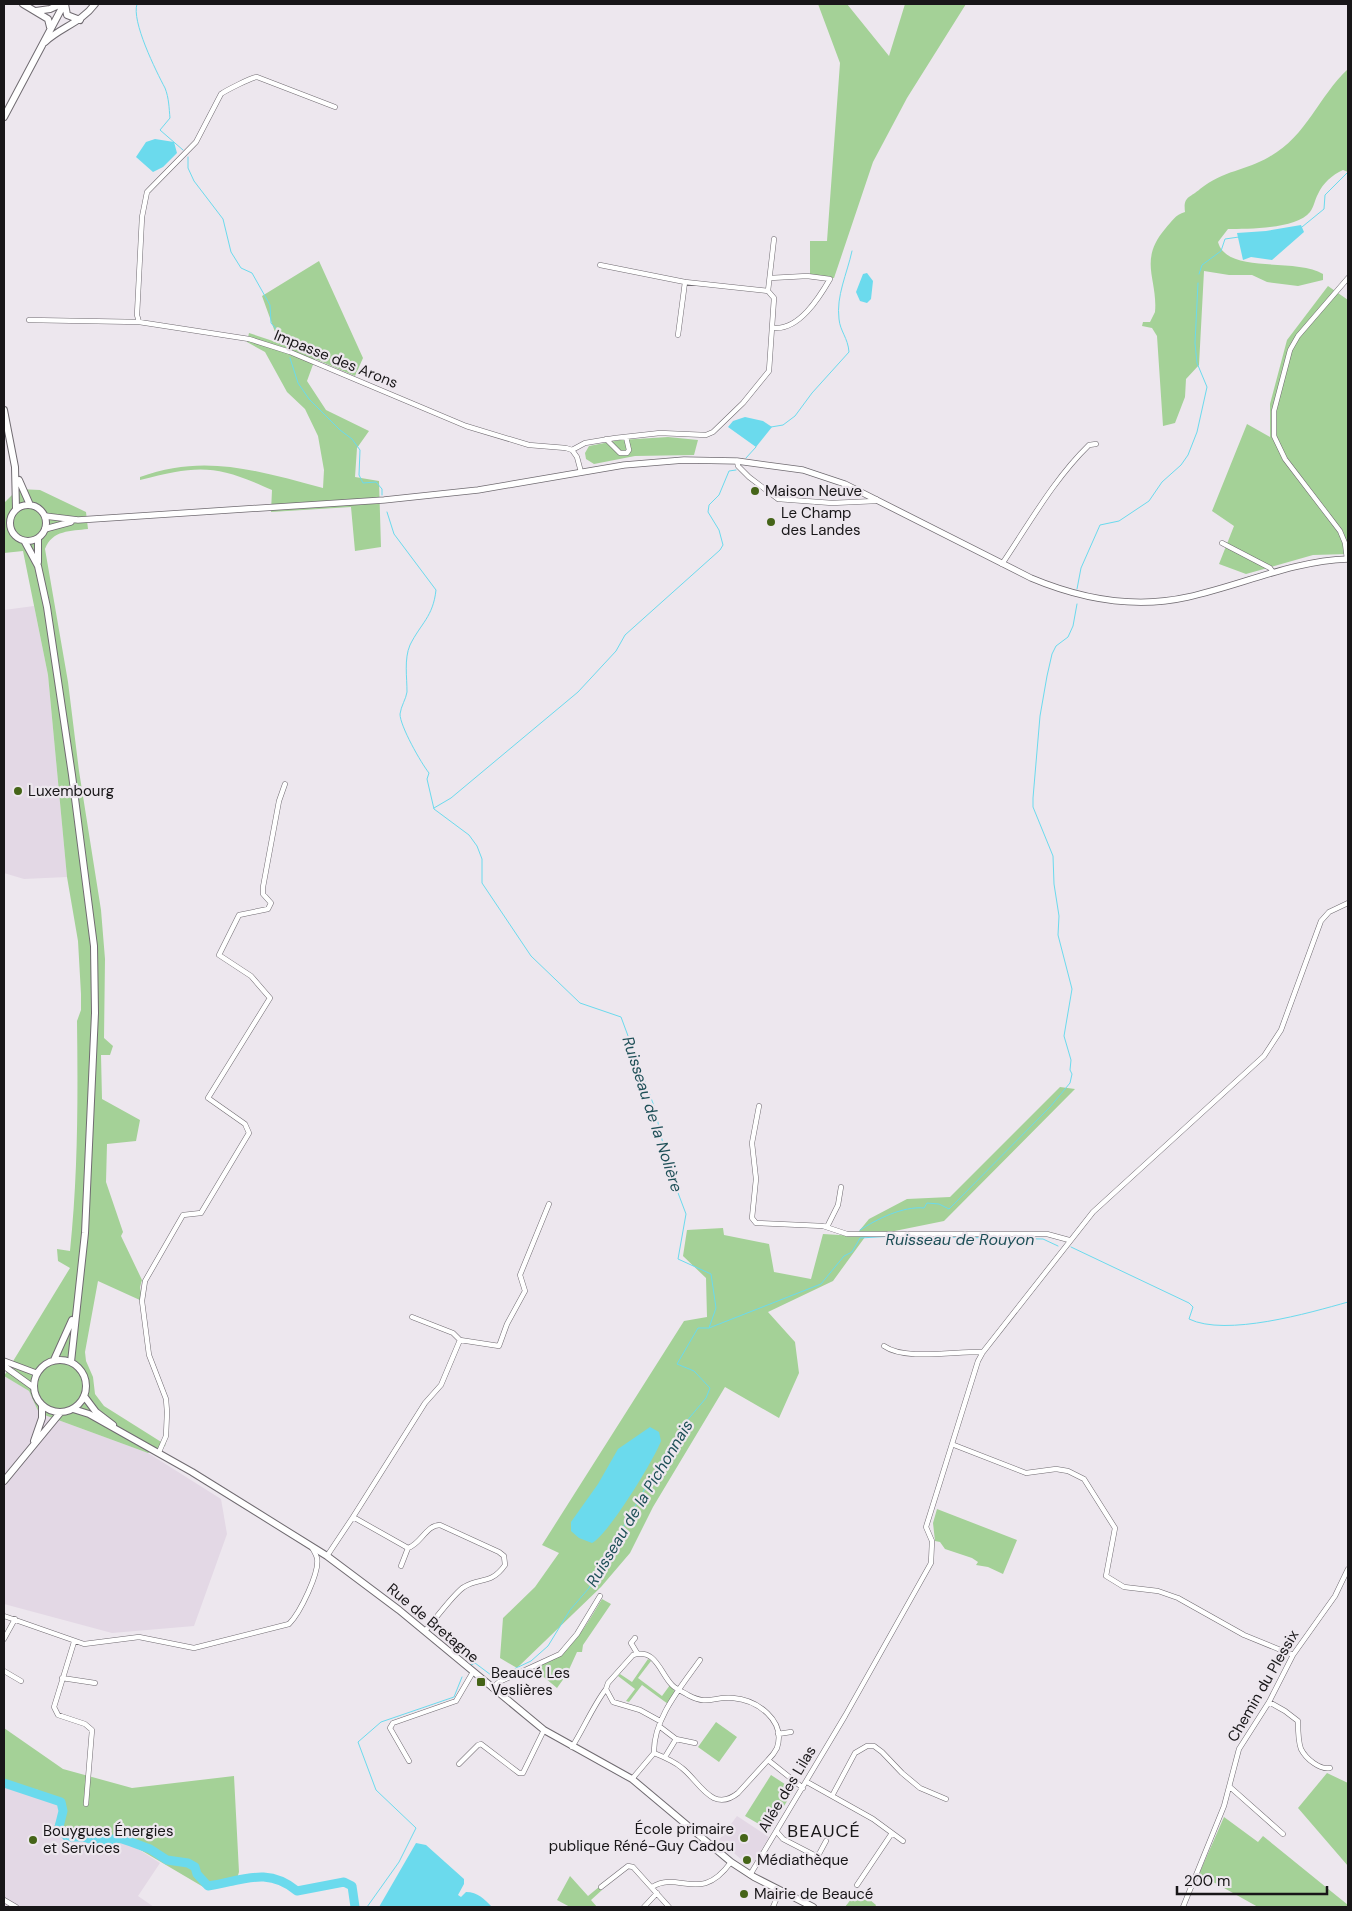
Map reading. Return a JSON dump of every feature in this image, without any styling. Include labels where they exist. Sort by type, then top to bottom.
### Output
[{"type":"main road","points":[[23,4],[48,19],[50,28]]},
{"type":"main road","points":[[36,11],[50,9],[63,4]]},
{"type":"main road","points":[[63,4],[67,15],[80,20]]},
{"type":"main road","points":[[4,117],[63,4]]},
{"type":"main road","points":[[42,45],[55,33],[87,15],[95,4]]},
{"type":"main road","points":[[4,410],[15,466],[16,509],[11,517],[10,526],[16,538],[25,542],[38,539]]},
{"type":"main road","points":[[15,466],[30,505]]},
{"type":"main road","points":[[16,509],[30,505],[39,509],[45,516],[45,530],[38,539],[38,566],[47,607],[72,775],[90,907],[95,970],[86,1233],[82,1273],[75,1309],[71,1362]]},
{"type":"main road","points":[[25,542],[38,566]]},
{"type":"main road","points":[[54,1360],[75,1309]]},
{"type":"main road","points":[[4,1481],[60,1413],[73,1409],[84,1396],[86,1381],[83,1374],[71,1362],[54,1360],[47,1363],[36,1373],[33,1387],[36,1397],[42,1406],[42,1418],[33,1445]]},
{"type":"main road","name":"Rue de Bretagne","points":[[84,1396],[96,1412],[137,1441]]},
{"type":"main road","points":[[42,1406],[60,1413]]},
{"type":"main road","name":"Rue de Bretagne","points":[[73,1409],[89,1414],[159,1452],[312,1546],[356,1576],[544,1730],[632,1779],[731,1862],[750,1875],[813,1907]]},
{"type":"street","points":[[139,322],[137,315],[140,238],[144,198],[151,185],[181,159],[196,142],[220,94],[234,89],[248,78],[257,77],[335,107]]},
{"type":"street","points":[[768,291],[774,239]]},
{"type":"street","points":[[581,472],[572,450],[585,443],[626,436],[676,432],[706,435],[713,432],[743,403],[769,371],[774,328],[774,298],[768,291],[685,282],[600,265]]},
{"type":"street","points":[[770,278],[807,276],[830,279],[808,312],[781,329],[774,328]]},
{"type":"street","points":[[45,516],[78,520],[384,500],[478,490],[581,472],[658,462],[737,462],[803,470],[845,484],[877,498],[1002,564],[1044,584],[1078,595],[1110,601],[1144,602],[1187,598],[1308,563],[1348,559],[1345,543],[1340,531],[1285,459],[1274,436],[1274,411],[1290,350],[1316,312],[1348,278]]},
{"type":"street","points":[[678,335],[685,282]]},
{"type":"street","points":[[1343,284],[1348,288]]},
{"type":"street","name":"Impasse des Arons","points":[[29,320],[139,322],[249,339],[290,352],[466,426],[529,445],[572,450]]},
{"type":"street","points":[[606,439],[620,453],[627,453],[629,443],[626,436]]},
{"type":"street","points":[[1002,564],[1038,509],[1070,467],[1089,445],[1096,444]]},
{"type":"street","points":[[737,462],[738,466],[749,477],[778,499],[853,503],[876,501],[877,498]]},
{"type":"street","points":[[45,530],[78,520]]},
{"type":"street","points":[[1222,543],[1270,568],[1273,572]]},
{"type":"street","points":[[159,1452],[166,1436],[166,1399],[149,1355],[142,1301],[144,1281],[183,1215],[201,1213],[249,1133],[245,1124],[208,1098],[270,998],[251,976],[219,955],[239,915],[268,910],[271,902],[264,894],[263,887],[279,801],[285,784]]},
{"type":"street","name":"Allée des Lilas","points":[[750,1875],[846,1716],[932,1563],[932,1541],[926,1527],[954,1444],[978,1362],[983,1352],[1069,1240],[1101,1204],[1264,1056],[1281,1030],[1321,921],[1330,912],[1348,903]]},
{"type":"street","points":[[759,1106],[752,1143],[756,1179],[752,1220],[764,1224],[827,1227],[847,1234],[1047,1234],[1069,1240]]},
{"type":"street","points":[[827,1227],[838,1205],[841,1186]]},
{"type":"street","points":[[412,1317],[453,1333],[460,1340],[499,1346],[507,1324],[525,1291],[520,1275],[549,1204]]},
{"type":"street","points":[[326,1556],[425,1403],[441,1385],[460,1340]]},
{"type":"street","points":[[884,1346],[892,1352],[906,1353],[983,1352]]},
{"type":"street","points":[[4,1361],[36,1373]]},
{"type":"street","points":[[4,1366],[33,1387]]},
{"type":"street","points":[[954,1444],[1026,1473],[1056,1470],[1068,1471],[1084,1479],[1115,1528],[1106,1576],[1124,1587],[1158,1591],[1178,1598],[1244,1635],[1293,1655]]},
{"type":"street","points":[[353,1517],[408,1548]]},
{"type":"street","points":[[401,1566],[408,1548],[416,1544],[431,1527],[440,1525],[499,1552],[505,1562],[503,1568],[490,1580],[464,1587],[425,1631]]},
{"type":"street","points":[[4,1616],[74,1642],[94,1644],[139,1637],[194,1648],[289,1624],[303,1604],[315,1574],[317,1557],[312,1546]]},
{"type":"street","name":"Chemin du Plessix","points":[[1183,1907],[1224,1806],[1239,1749],[1269,1702],[1293,1655],[1335,1596],[1348,1569]]},
{"type":"street","points":[[492,1688],[499,1682],[560,1654],[577,1634],[600,1596]]},
{"type":"street","points":[[4,1639],[15,1619]]},
{"type":"street","points":[[635,1638],[631,1643],[637,1653]]},
{"type":"street","points":[[74,1642],[54,1710],[62,1717],[85,1724],[92,1734],[86,1804]]},
{"type":"street","points":[[572,1747],[592,1714],[595,1703],[608,1684],[629,1657],[637,1653],[649,1656],[656,1661],[671,1684],[702,1701],[732,1698],[747,1701],[761,1708],[773,1718],[778,1734],[777,1748],[768,1760],[738,1793],[733,1797],[721,1799],[702,1792],[691,1776],[665,1757],[654,1753]]},
{"type":"street","points":[[632,1779],[654,1753],[654,1738],[660,1724],[700,1660]]},
{"type":"street","points":[[4,1671],[21,1681]]},
{"type":"street","points":[[409,1761],[390,1728],[393,1722],[456,1701],[473,1672]]},
{"type":"street","points":[[62,1678],[95,1683]]},
{"type":"street","points":[[606,1689],[613,1702],[640,1710],[660,1724],[676,1740],[695,1743]]},
{"type":"street","points":[[1269,1702],[1286,1711],[1298,1721],[1301,1749],[1305,1754],[1319,1767],[1330,1768]]},
{"type":"street","points":[[459,1764],[481,1744],[519,1773],[523,1773],[544,1730]]},
{"type":"street","points":[[778,1734],[790,1732]]},
{"type":"street","points":[[665,1757],[676,1740]]},
{"type":"street","points":[[832,1796],[855,1753],[867,1746],[874,1746],[920,1788],[946,1799]]},
{"type":"street","points":[[768,1760],[804,1788]]},
{"type":"street","points":[[807,1782],[903,1841]]},
{"type":"street","points":[[1230,1787],[1284,1834]]},
{"type":"street","points":[[777,1832],[783,1839],[814,1855],[819,1854],[826,1841]]},
{"type":"street","points":[[858,1885],[892,1833]]},
{"type":"street","points":[[652,1886],[665,1881],[699,1885],[723,1872],[731,1862]]},
{"type":"street","points":[[601,1887],[628,1866],[638,1870],[669,1907]]},
{"type":"street","points":[[773,1907],[780,1890]]},
{"type":"street","points":[[644,1907],[657,1893]]},
{"type":"street","points":[[4,1900],[16,1907]]},
{"type":"shaded area","points":[[34,606],[48,675],[67,877],[24,879],[4,873],[4,610]]},
{"type":"shaded area","points":[[4,1376],[29,1391],[39,1413],[148,1453],[221,1499],[227,1534],[194,1626],[112,1633],[4,1604]]},
{"type":"shaded area","points":[[4,1781],[38,1790],[44,1798],[58,1801],[63,1805],[54,1827],[83,1837],[96,1847],[127,1842],[160,1863],[138,1896],[154,1907],[4,1907]]},
{"type":"shaded area","name":"École primaire publique Réné-Guy Cadou","points":[[737,1816],[769,1837],[754,1862],[746,1855],[743,1861],[719,1840]]},
{"type":"green space","points":[[818,4],[847,4],[889,56],[905,4],[966,4],[907,98],[873,162],[834,278],[810,275],[810,241],[827,241],[840,63]]},
{"type":"green space","points":[[1348,69],[1348,172],[1343,170],[1335,174],[1322,186],[1310,212],[1304,218],[1272,227],[1228,229],[1218,242],[1224,252],[1234,259],[1311,269],[1323,274],[1323,280],[1298,286],[1267,282],[1252,275],[1229,275],[1204,271],[1199,365],[1186,379],[1185,397],[1175,423],[1163,426],[1157,336],[1152,328],[1142,326],[1143,322],[1150,322],[1155,312],[1151,261],[1152,251],[1157,240],[1174,219],[1185,212],[1185,203],[1190,196],[1218,178],[1260,162],[1282,148],[1303,127],[1328,92]]},
{"type":"green space","points":[[319,261],[363,358],[355,376],[315,359],[307,381],[326,410],[369,431],[357,448],[355,477],[379,481],[381,547],[355,551],[351,507],[271,512],[272,490],[236,475],[221,471],[193,470],[140,480],[140,477],[164,470],[209,465],[254,471],[323,488],[324,470],[318,436],[305,409],[287,392],[265,352],[247,342],[249,333],[279,343],[262,296]]},
{"type":"green space","points":[[1328,286],[1348,300],[1348,554],[1313,555],[1246,574],[1219,564],[1234,526],[1212,511],[1247,424],[1270,437],[1270,404],[1287,340]]},
{"type":"green space","points":[[668,437],[698,440],[694,455],[635,456],[594,464],[586,459],[585,453],[589,446],[620,440]]},
{"type":"green space","points":[[18,489],[40,490],[86,512],[88,529],[69,531],[57,535],[52,538],[45,549],[68,682],[79,771],[101,910],[105,959],[104,1038],[113,1046],[110,1055],[101,1055],[102,1099],[140,1120],[136,1141],[107,1144],[106,1182],[123,1232],[121,1236],[142,1280],[140,1287],[142,1301],[98,1281],[85,1352],[86,1361],[93,1377],[95,1394],[104,1406],[166,1445],[148,1453],[39,1413],[29,1391],[4,1376],[70,1268],[58,1261],[57,1249],[70,1251],[75,1194],[77,1136],[77,1021],[81,1010],[78,941],[67,877],[48,675],[23,551],[4,553],[4,503]]},
{"type":"green space","points":[[1060,1087],[1075,1089],[944,1221],[865,1237],[833,1281],[768,1312],[795,1342],[799,1373],[779,1418],[725,1387],[653,1507],[630,1553],[601,1587],[517,1668],[500,1658],[503,1618],[535,1587],[559,1553],[542,1545],[684,1321],[707,1317],[706,1278],[683,1256],[687,1230],[723,1228],[724,1235],[769,1244],[774,1272],[811,1279],[823,1234],[855,1236],[869,1219],[907,1199],[950,1197]]},
{"type":"green space","points":[[937,1509],[1017,1540],[1003,1574],[988,1567],[976,1565],[978,1562],[972,1558],[945,1549],[940,1542],[935,1541],[933,1523]]},
{"type":"green space","points":[[602,1599],[611,1604],[583,1645],[582,1652],[577,1652],[567,1674],[557,1688],[533,1668],[557,1656],[574,1641]]},
{"type":"green space","points":[[648,1659],[651,1661],[638,1678],[662,1696],[670,1685],[675,1692],[668,1704],[642,1685],[629,1702],[626,1701],[635,1689],[618,1676],[620,1674],[632,1682]]},
{"type":"green space","points":[[716,1722],[737,1737],[719,1762],[698,1747]]},
{"type":"green space","points":[[4,1728],[63,1769],[132,1788],[234,1776],[239,1872],[235,1885],[205,1888],[127,1842],[96,1847],[83,1837],[67,1840],[54,1827],[63,1805],[58,1801],[44,1798],[38,1790],[4,1781]]},
{"type":"green space","points":[[1327,1773],[1348,1783],[1348,1866],[1298,1808]]},
{"type":"green space","points":[[771,1775],[794,1790],[769,1830],[745,1816]]},
{"type":"green space","points":[[1224,1817],[1258,1842],[1263,1836],[1348,1905],[1348,1907],[1258,1907],[1199,1874]]},
{"type":"green space","points":[[570,1876],[588,1896],[599,1887],[602,1890],[591,1900],[597,1907],[570,1907],[557,1900]]},
{"type":"green space","points":[[858,1890],[876,1905],[875,1907],[845,1907]]},
{"type":"water","points":[[155,139],[174,142],[177,153],[163,167],[153,172],[136,157],[146,142]]},
{"type":"water","points":[[1301,225],[1304,232],[1272,260],[1251,257],[1243,260],[1237,233],[1266,231]]},
{"type":"water","points":[[867,273],[873,281],[871,299],[867,303],[860,301],[856,292],[863,274]]},
{"type":"water","points":[[745,417],[763,421],[772,427],[756,447],[728,427],[733,421]]},
{"type":"water","points":[[650,1427],[659,1432],[661,1441],[650,1464],[630,1496],[609,1526],[592,1543],[579,1538],[571,1531],[571,1522],[598,1484],[618,1449]]},
{"type":"water","points":[[416,1843],[426,1845],[464,1879],[464,1884],[458,1895],[461,1897],[466,1892],[474,1893],[492,1907],[379,1907]]},
{"type":"waterway","name":"Ruisseau de la Nolière","points":[[137,4],[136,12],[141,34],[168,99],[170,118],[160,130],[183,150]]},
{"type":"waterway","name":"Ruisseau de la Nolière","points":[[188,157],[188,168],[194,181],[223,219],[231,252],[241,268],[252,273],[270,305],[271,323],[278,331],[285,345]]},
{"type":"waterway","name":"Ruisseau de la Pichonnais","points":[[1302,227],[1324,209],[1325,195],[1348,172]]},
{"type":"waterway","name":"Ruisseau de la Pichonnais","points":[[1199,274],[1202,265],[1221,251],[1225,239],[1239,237]]},
{"type":"waterway","points":[[771,427],[783,425],[795,416],[812,393],[849,352],[838,310],[840,293],[852,251]]},
{"type":"waterway","name":"Ruisseau de la Pichonnais","points":[[1077,589],[1081,568],[1100,525],[1119,521],[1149,501],[1162,482],[1181,465],[1188,455],[1197,432],[1207,387],[1197,363],[1195,343],[1198,283]]},
{"type":"waterway","name":"Ruisseau de la Nolière","points":[[290,358],[298,383],[309,399],[340,430],[352,439],[360,450],[359,475],[363,483],[376,482],[382,489],[382,495]]},
{"type":"waterway","points":[[746,458],[756,447]]},
{"type":"waterway","points":[[434,808],[451,798],[578,692],[616,651],[625,635],[720,550],[723,545],[719,530],[708,512],[709,505],[719,495],[729,471],[736,470]]},
{"type":"waterway","name":"Ruisseau de la Nolière","points":[[387,512],[394,534],[436,590],[432,607],[408,650],[406,662],[407,692],[400,714],[407,735],[429,773],[427,779],[434,809],[469,835],[477,846],[482,859],[482,883],[531,956],[580,1003],[621,1017],[654,1106],[669,1169],[686,1214],[678,1259],[711,1274],[716,1308],[709,1328]]},
{"type":"waterway","name":"Ruisseau de la Pichonnais","points":[[860,1230],[899,1211],[924,1208],[927,1203],[939,1204],[949,1209],[1050,1107],[1070,1083],[1072,1074],[1070,1070],[1071,1060],[1064,1036],[1072,989],[1058,935],[1059,916],[1054,884],[1053,856],[1033,807],[1033,798],[1040,716],[1047,676],[1052,654],[1056,646],[1068,637],[1073,626],[1077,604]]},
{"type":"waterway","name":"Ruisseau de la Pichonnais","points":[[471,1665],[475,1663],[495,1678],[531,1661],[548,1646],[570,1610],[589,1588],[656,1469],[685,1423],[706,1398],[710,1388],[694,1371],[677,1364],[698,1328],[709,1328],[821,1284],[844,1256],[852,1252],[860,1238],[894,1236],[1043,1239],[1058,1246]]},
{"type":"waterway","name":"Ruisseau de Rouyon","points":[[1071,1247],[1189,1303],[1193,1307],[1189,1319],[1205,1324],[1224,1325],[1268,1321],[1348,1302]]},
{"type":"waterway","name":"Ruisseau de la Pichonnais","points":[[367,1907],[399,1862],[416,1828],[376,1790],[358,1742],[381,1722],[454,1697],[462,1677]]},
{"type":"waterway","points":[[4,1783],[61,1802],[63,1811],[59,1827],[67,1837],[83,1837],[99,1842],[119,1838],[131,1842],[150,1849],[167,1860],[188,1863],[195,1867],[197,1874],[208,1886],[254,1877],[275,1879],[286,1883],[297,1891],[344,1882],[352,1886],[355,1907]]},
{"type":"place","name":"Maison Neuve","points":[[755,491]]},
{"type":"place","name":"Le Champ des Landes","points":[[771,522]]},
{"type":"place","name":"Luxembourg","points":[[18,791]]},
{"type":"place","name":"Beaucé Les Veslières","points":[[481,1682]]},
{"type":"place","name":"École primaire publique Réné-Guy Cadou","points":[[744,1838]]},
{"type":"place","name":"Bouygues Énergies et Services","points":[[33,1840]]},
{"type":"place","name":"Médiathèque","points":[[747,1860]]},
{"type":"place","name":"Mairie de Beaucé","points":[[744,1894]]},
{"type":"district","name":"BEAUCÉ","points":[[824,1831]]}]
